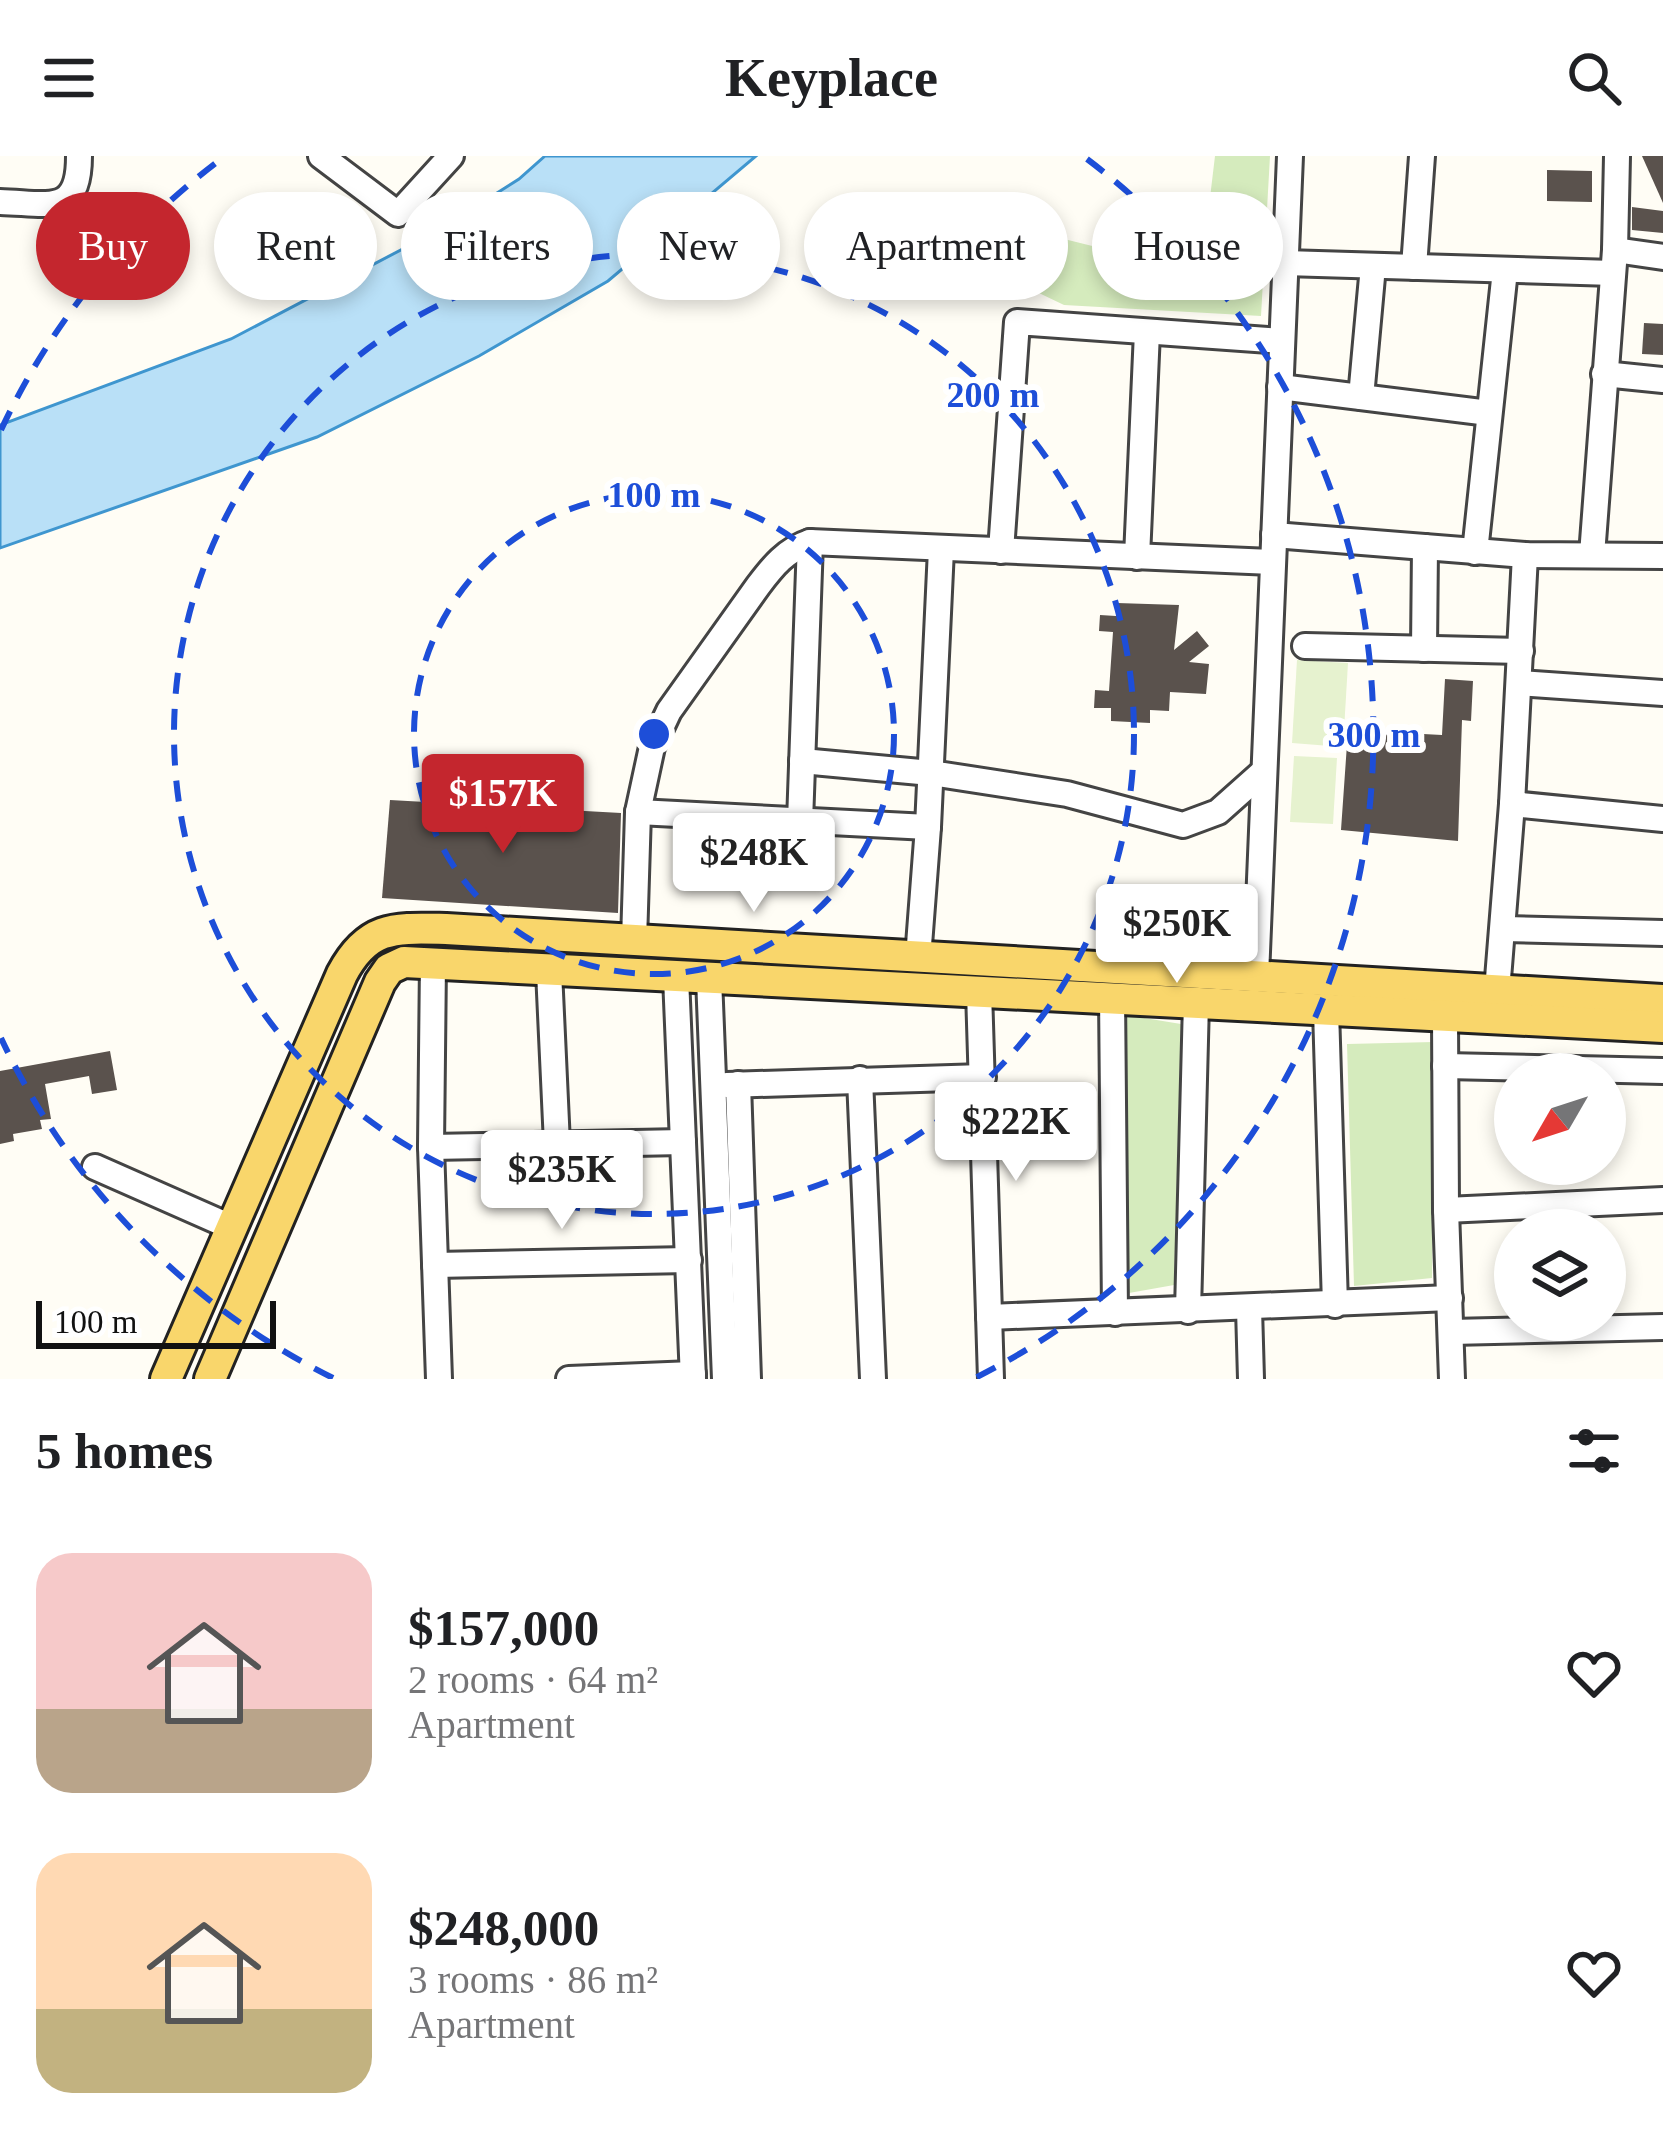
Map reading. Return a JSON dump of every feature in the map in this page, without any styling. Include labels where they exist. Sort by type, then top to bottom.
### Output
[{"type":"main road","points":[[166,1379],[342,974],[364,943],[383,932],[414,928],[918,958],[1130,987],[1196,1002],[1663,1027]]},
{"type":"main road","points":[[602,975],[596,963],[619,940]]},
{"type":"main road","points":[[210,1379],[382,976],[404,962],[980,991],[1130,987],[1256,976],[1663,1000]]},
{"type":"street","points":[[0,202],[68,200],[79,184],[79,156]]},
{"type":"street","points":[[321,156],[398,214],[451,156]]},
{"type":"street","points":[[1256,976],[1290,156]]},
{"type":"street","points":[[1414,267],[1422,156]]},
{"type":"street","points":[[1592,555],[1614,262],[1617,156]]},
{"type":"street","points":[[1285,263],[1504,270],[1663,257]]},
{"type":"street","points":[[1361,397],[1373,266]]},
{"type":"street","points":[[1475,552],[1504,270]]},
{"type":"street","points":[[1001,551],[1016,322],[1282,341]]},
{"type":"street","points":[[1136,556],[1147,332]]},
{"type":"street","points":[[1604,374],[1663,380]]},
{"type":"street","points":[[1280,387],[1489,413]]},
{"type":"street","points":[[1274,535],[1525,555],[1663,556]]},
{"type":"street","points":[[619,940],[652,747],[669,711],[776,563],[795,547],[810,542],[1273,562]]},
{"type":"street","points":[[800,822],[810,542]]},
{"type":"street","points":[[1424,649],[1425,548]]},
{"type":"street","points":[[918,958],[940,549]]},
{"type":"street","points":[[1496,992],[1504,929],[1525,555]]},
{"type":"street","points":[[1305,646],[1521,651]]},
{"type":"street","points":[[1520,683],[1663,693]]},
{"type":"street","points":[[802,761],[931,773],[1067,794],[1183,825],[1218,812],[1264,771]]},
{"type":"street","points":[[1512,805],[1662,819],[1663,808]]},
{"type":"street","points":[[638,812],[928,827]]},
{"type":"street","points":[[1504,929],[1663,933]]},
{"type":"street","points":[[433,962],[431,1147],[440,1379]]},
{"type":"street","points":[[549,970],[557,1144]]},
{"type":"street","points":[[569,1379],[693,1377],[676,977]]},
{"type":"street","points":[[709,978],[726,1085],[748,1379]]},
{"type":"street","points":[[1115,1313],[1130,987]]},
{"type":"street","points":[[980,991],[991,1379]]},
{"type":"street","points":[[1188,1310],[1196,1002]]},
{"type":"street","points":[[1326,1010],[1335,1304]]},
{"type":"street","points":[[1445,1017],[1445,1210],[1452,1379]]},
{"type":"street","points":[[1445,1066],[1663,1071]]},
{"type":"street","points":[[726,1085],[982,1077]]},
{"type":"street","points":[[860,1079],[873,1379]]},
{"type":"street","points":[[725,1379],[726,1085]]},
{"type":"street","points":[[431,1147],[683,1142]]},
{"type":"street","points":[[95,1167],[231,1227]]},
{"type":"street","points":[[1445,1210],[1663,1200]]},
{"type":"street","points":[[436,1264],[689,1260]]},
{"type":"street","points":[[989,1317],[1450,1298]]},
{"type":"street","points":[[1249,1308],[1251,1379]]},
{"type":"street","points":[[1450,1332],[1663,1327]]},
{"type":"green space","points":[[1215,156],[1270,156],[1268,192],[1211,192]]},
{"type":"green space","points":[[1068,240],[1092,246],[1092,300],[1262,300],[1261,316],[1064,305],[1054,300],[1068,300]]},
{"type":"green space","points":[[1297,660],[1348,663],[1343,747],[1292,743]]},
{"type":"green space","points":[[1294,756],[1337,758],[1333,824],[1290,822]]},
{"type":"green space","points":[[1126,1015],[1181,1024],[1174,1285],[1129,1293]]},
{"type":"green space","points":[[1434,1042],[1432,1278],[1354,1286],[1347,1044]]},
{"type":"water","points":[[545,156],[756,156],[713,192],[617,192],[617,273],[593,290],[593,192],[498,192]]},
{"type":"water","points":[[401,250],[401,300],[575,300],[479,356],[317,437],[0,548],[0,425],[231,339],[305,300],[377,300],[377,262]]},
{"type":"building","points":[[1642,156],[1663,156],[1663,203]]},
{"type":"building","points":[[1547,170],[1592,171],[1592,202],[1547,201]]},
{"type":"building","points":[[1632,207],[1663,211],[1663,233],[1632,230]]},
{"type":"building","points":[[1644,323],[1663,324],[1663,355],[1642,354]]},
{"type":"building","points":[[1117,603],[1179,605],[1174,650],[1197,631],[1209,646],[1189,662],[1209,664],[1206,694],[1170,692],[1169,711],[1150,710],[1150,723],[1111,721],[1111,708],[1094,708],[1095,690],[1109,691],[1113,632],[1099,631],[1100,615],[1116,616]]},
{"type":"building","points":[[1445,679],[1473,681],[1471,721],[1462,720],[1458,841],[1341,830],[1348,730],[1442,735]]},
{"type":"building","points":[[390,800],[621,813],[618,913],[382,898]]},
{"type":"building","points":[[110,1051],[117,1090],[92,1094],[89,1076],[45,1084],[51,1119],[40,1120],[42,1129],[13,1134],[14,1141],[0,1144],[0,1071]]}]
